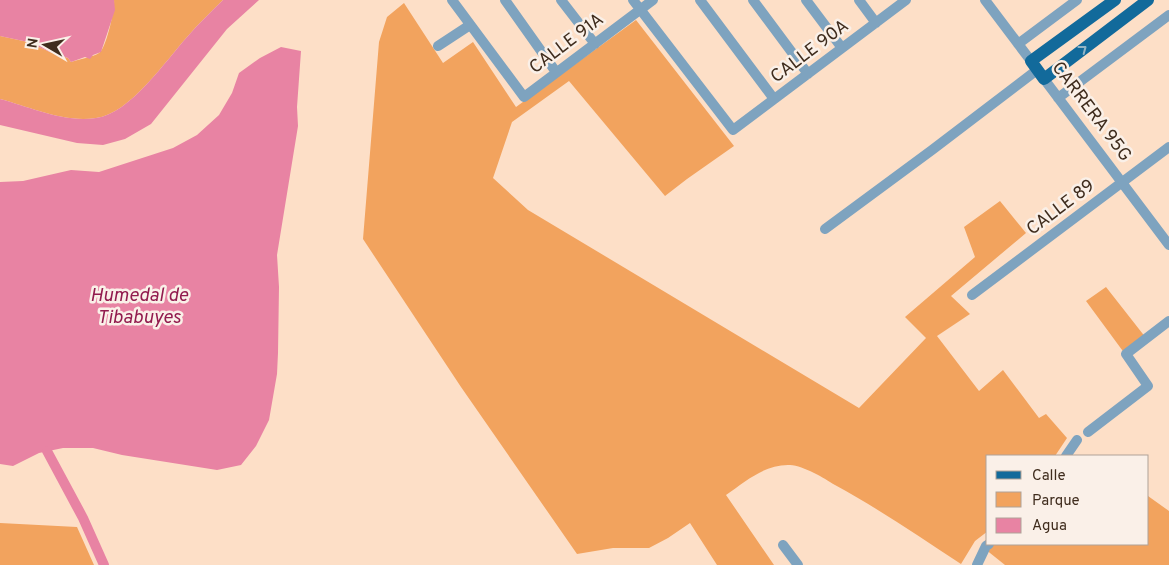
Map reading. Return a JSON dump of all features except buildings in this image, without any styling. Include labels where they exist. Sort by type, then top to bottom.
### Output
[{"type":"main road","points":[[1038,70],[1114,0]]},
{"type":"main road","points":[[1038,70],[1148,0]]},
{"type":"street","points":[[438,46],[470,25],[452,0]]},
{"type":"street","points":[[505,0],[556,72]]},
{"type":"street","points":[[562,0],[595,44]]},
{"type":"street","points":[[633,0],[640,10]]},
{"type":"street","name":"CALLE 91A","points":[[470,25],[524,97],[653,0]]},
{"type":"street","points":[[700,0],[774,99]]},
{"type":"street","points":[[753,0],[808,74]]},
{"type":"street","points":[[806,0],[842,48]]},
{"type":"street","points":[[859,0],[876,23]]},
{"type":"street","name":"CALLE 90A","points":[[640,10],[733,130],[906,0]]},
{"type":"street","name":"CARRERA 95G","points":[[985,0],[1169,245]]},
{"type":"street","points":[[1018,44],[1077,0]]},
{"type":"street","points":[[1058,98],[1169,15]]},
{"type":"street","points":[[825,229],[1038,70]]},
{"type":"street","name":"CALLE 89","points":[[972,295],[1169,147]]},
{"type":"street","points":[[1088,432],[1148,386],[1126,354],[1169,321]]},
{"type":"street","points":[[1067,455],[1077,440]]},
{"type":"street","points":[[783,545],[798,565]]},
{"type":"street","points":[[977,565],[988,545]]},
{"type":"green space","points":[[114,0],[223,0],[192,31],[134,97],[122,107],[109,114],[96,118],[72,118],[47,113],[0,99],[0,36],[28,42],[68,58],[71,62],[90,57],[102,50],[112,20]]},
{"type":"green space","points":[[404,3],[443,63],[473,42],[516,107],[636,20],[734,146],[665,196],[569,81],[512,122],[493,178],[528,210],[859,408],[926,338],[905,317],[975,257],[964,227],[1000,201],[1026,233],[951,296],[970,314],[937,336],[979,391],[1003,370],[1039,418],[1046,414],[1067,438],[1056,455],[986,455],[986,533],[975,541],[961,564],[883,513],[825,479],[807,470],[790,465],[781,465],[764,470],[726,495],[774,565],[717,565],[690,523],[649,548],[613,548],[577,554],[461,387],[363,239],[379,42],[387,17]]},
{"type":"green space","points":[[1106,287],[1146,338],[1125,354],[1086,301]]},
{"type":"green space","points":[[1149,497],[1169,511],[1169,565],[1005,565],[985,549],[990,545],[1149,545]]},
{"type":"green space","points":[[0,523],[77,527],[94,565],[0,565]]},
{"type":"water","points":[[0,0],[114,0],[115,10],[101,52],[93,55],[90,59],[85,57],[71,62],[68,58],[28,42],[0,36]]},
{"type":"water","points":[[223,0],[259,0],[227,29],[151,124],[125,139],[103,145],[77,143],[0,125],[0,99],[59,116],[84,119],[109,114],[122,107],[134,97],[192,31]]},
{"type":"water","name":"Humedal de Tibabuyes","points":[[281,47],[301,51],[297,107],[298,126],[277,255],[279,287],[277,374],[269,420],[256,446],[241,465],[217,470],[122,455],[93,448],[63,448],[39,453],[13,466],[0,464],[0,182],[23,181],[71,170],[99,172],[173,148],[197,135],[219,115],[232,93],[239,73],[260,58]]},
{"type":"waterway","points":[[47,451],[83,518],[104,565]]}]
